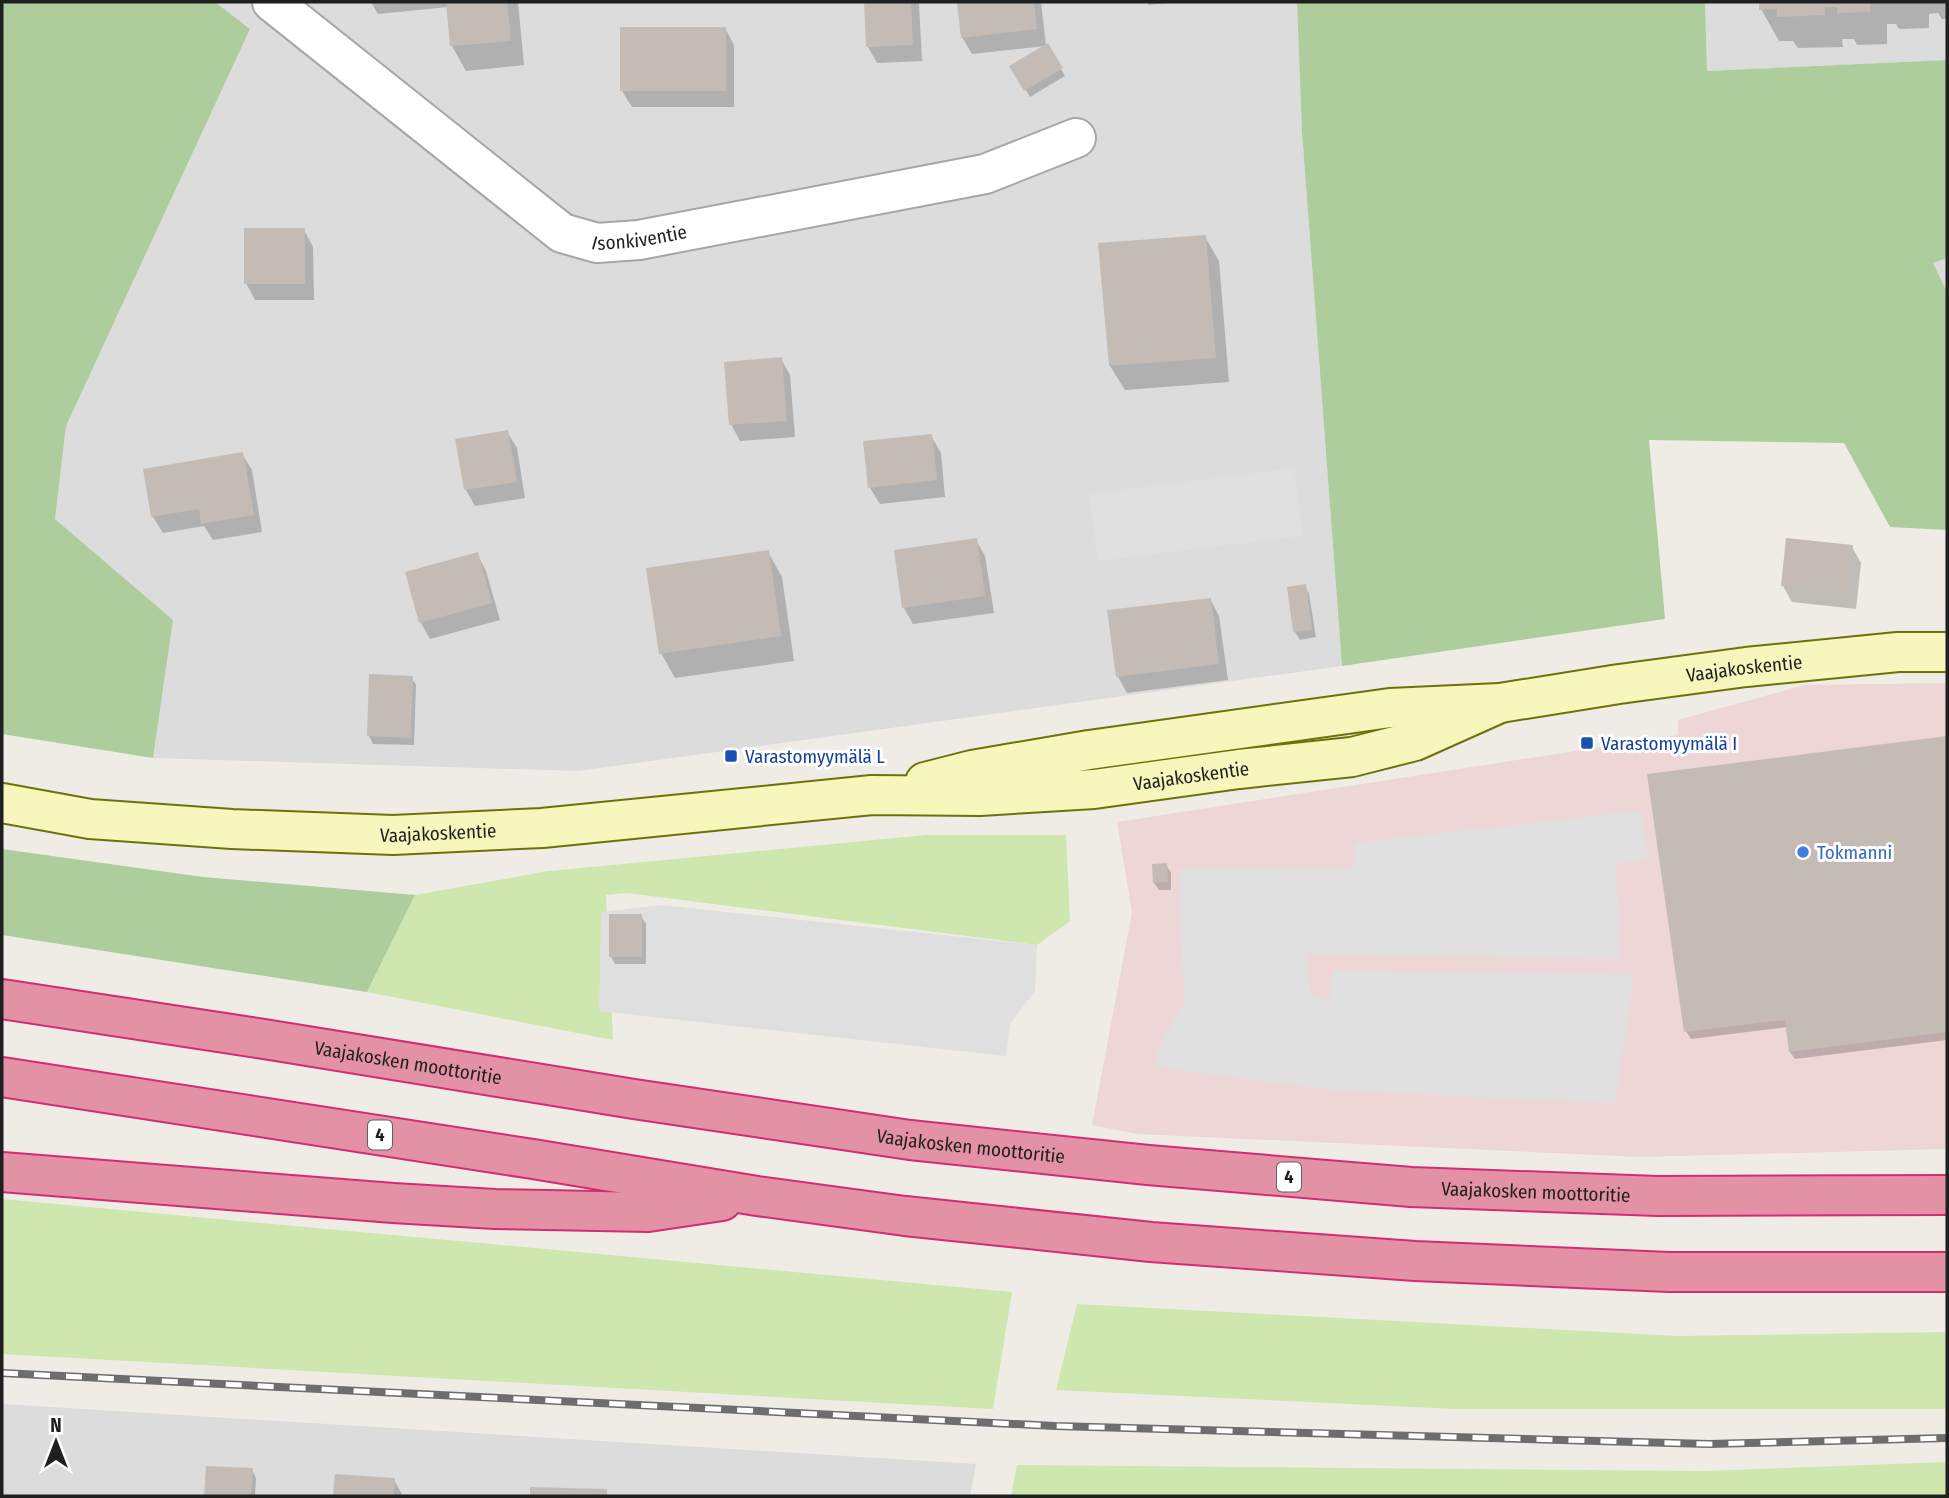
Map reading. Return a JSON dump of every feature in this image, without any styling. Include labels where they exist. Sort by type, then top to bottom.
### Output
[{"type":"highway","name":"Vaajakosken moottoritie","points":[[2,999],[897,1138],[1148,1165],[1411,1187],[1617,1195],[1947,1195]]},
{"type":"highway","name":"4","points":[[2,1077],[757,1196],[905,1216],[1151,1242],[1415,1261],[1669,1272],[1947,1272]]},
{"type":"highway","points":[[2,1172],[495,1209],[648,1212],[757,1196]]},
{"type":"main road","name":"Vaajakoskentie","points":[[2,803],[103,820],[232,829],[393,835],[542,828],[872,795],[980,796],[1094,789],[1352,757],[1415,741],[1500,703],[1746,667],[1898,652],[1947,652]]},
{"type":"street","name":"Isonkiventie","points":[[272,2],[562,233],[597,243],[639,240],[985,174],[1076,138]]},
{"type":"shaded area","points":[[215,2],[1297,2],[1302,132],[1342,666],[578,771],[153,758],[173,620],[55,519],[66,426],[250,29]]},
{"type":"shaded area","points":[[1705,2],[1947,2],[1947,60],[1707,71]]},
{"type":"shaded area","points":[[1947,258],[1947,292],[1932,262]]},
{"type":"shaded area","points":[[1294,468],[1303,536],[1098,561],[1089,494]]},
{"type":"shaded area","points":[[1947,683],[1947,1149],[1641,1157],[1137,1134],[1092,1125],[1132,912],[1117,822],[1678,735],[1678,720],[1804,685]]},
{"type":"shaded area","points":[[1641,811],[1648,860],[1615,864],[1620,930],[1619,959],[1307,954],[1311,996],[1329,1001],[1332,970],[1632,975],[1630,1010],[1616,1103],[1339,1091],[1156,1067],[1159,1047],[1184,1002],[1179,869],[1355,867],[1354,843]]},
{"type":"shaded area","points":[[662,905],[1037,945],[1035,991],[1010,1024],[1006,1056],[599,1011],[601,912]]},
{"type":"shaded area","points":[[2,1404],[976,1464],[970,1496],[2,1496]]},
{"type":"green space","points":[[2,2],[215,2],[250,29],[66,426],[55,519],[173,620],[153,758],[2,734]]},
{"type":"green space","points":[[1297,2],[1705,2],[1707,71],[1947,60],[1947,258],[1933,263],[1947,292],[1947,530],[1890,527],[1844,443],[1649,440],[1665,619],[1342,666],[1302,132]]},
{"type":"green space","points":[[926,835],[1066,835],[1070,921],[1037,945],[627,893],[606,895],[613,1040],[367,992],[415,895],[549,871]]},
{"type":"green space","points":[[2,849],[203,877],[415,895],[367,992],[2,935]]},
{"type":"green space","points":[[2,1199],[1012,1292],[993,1409],[2,1354]]},
{"type":"green space","points":[[1077,1304],[1678,1336],[1947,1332],[1947,1409],[1455,1409],[1056,1390]]},
{"type":"green space","points":[[1947,1462],[1947,1496],[1011,1496],[1017,1465],[1706,1471]]},
{"type":"building","points":[[446,2],[507,2],[511,41],[450,46]]},
{"type":"building","points":[[864,2],[911,2],[913,45],[866,47]]},
{"type":"building","points":[[957,2],[1034,2],[1037,29],[961,38]]},
{"type":"building","points":[[1759,2],[1870,2],[1870,12],[1837,13],[1837,7],[1825,7],[1825,15],[1777,17],[1777,9],[1759,10]]},
{"type":"building","points":[[620,27],[726,27],[726,91],[620,91]]},
{"type":"building","points":[[1048,43],[1063,68],[1024,91],[1009,66]]},
{"type":"building","points":[[244,228],[305,228],[305,284],[244,284]]},
{"type":"building","points":[[1206,235],[1216,358],[1109,366],[1098,243]]},
{"type":"building","points":[[782,357],[787,421],[729,425],[724,362]]},
{"type":"building","points":[[508,430],[517,482],[464,490],[455,439]]},
{"type":"building","points":[[932,434],[937,480],[868,488],[863,441]]},
{"type":"building","points":[[243,452],[254,515],[201,524],[199,509],[151,517],[143,469]]},
{"type":"building","points":[[977,538],[985,596],[902,608],[894,550]]},
{"type":"building","points":[[1786,538],[1853,545],[1848,593],[1781,586]]},
{"type":"building","points":[[769,550],[781,636],[659,654],[646,568]]},
{"type":"building","points":[[478,552],[492,603],[419,623],[405,572]]},
{"type":"building","points":[[1306,584],[1312,630],[1293,632],[1287,587]]},
{"type":"building","points":[[1211,598],[1219,664],[1116,677],[1107,610]]},
{"type":"building","points":[[369,674],[413,676],[411,738],[367,736]]},
{"type":"building","name":"Tokmanni","points":[[1947,736],[1947,1032],[1789,1052],[1785,1020],[1684,1032],[1647,774]]},
{"type":"building","points":[[1167,863],[1168,882],[1153,883],[1152,864]]},
{"type":"building","points":[[609,914],[642,914],[642,957],[609,957]]},
{"type":"building","points":[[206,1466],[253,1468],[251,1496],[204,1496]]},
{"type":"building","points":[[335,1474],[395,1478],[394,1496],[333,1496]]},
{"type":"building","points":[[530,1487],[607,1489],[607,1496],[530,1496]]},
{"type":"railway","points":[[2,1373],[1055,1426],[1709,1444],[1947,1438]]},
{"type":"place","name":"Varastomyymälä I","points":[[1587,743]]},
{"type":"place","name":"Varastomyymälä L","points":[[731,756]]},
{"type":"place","name":"Tokmanni","points":[[1803,852]]}]
